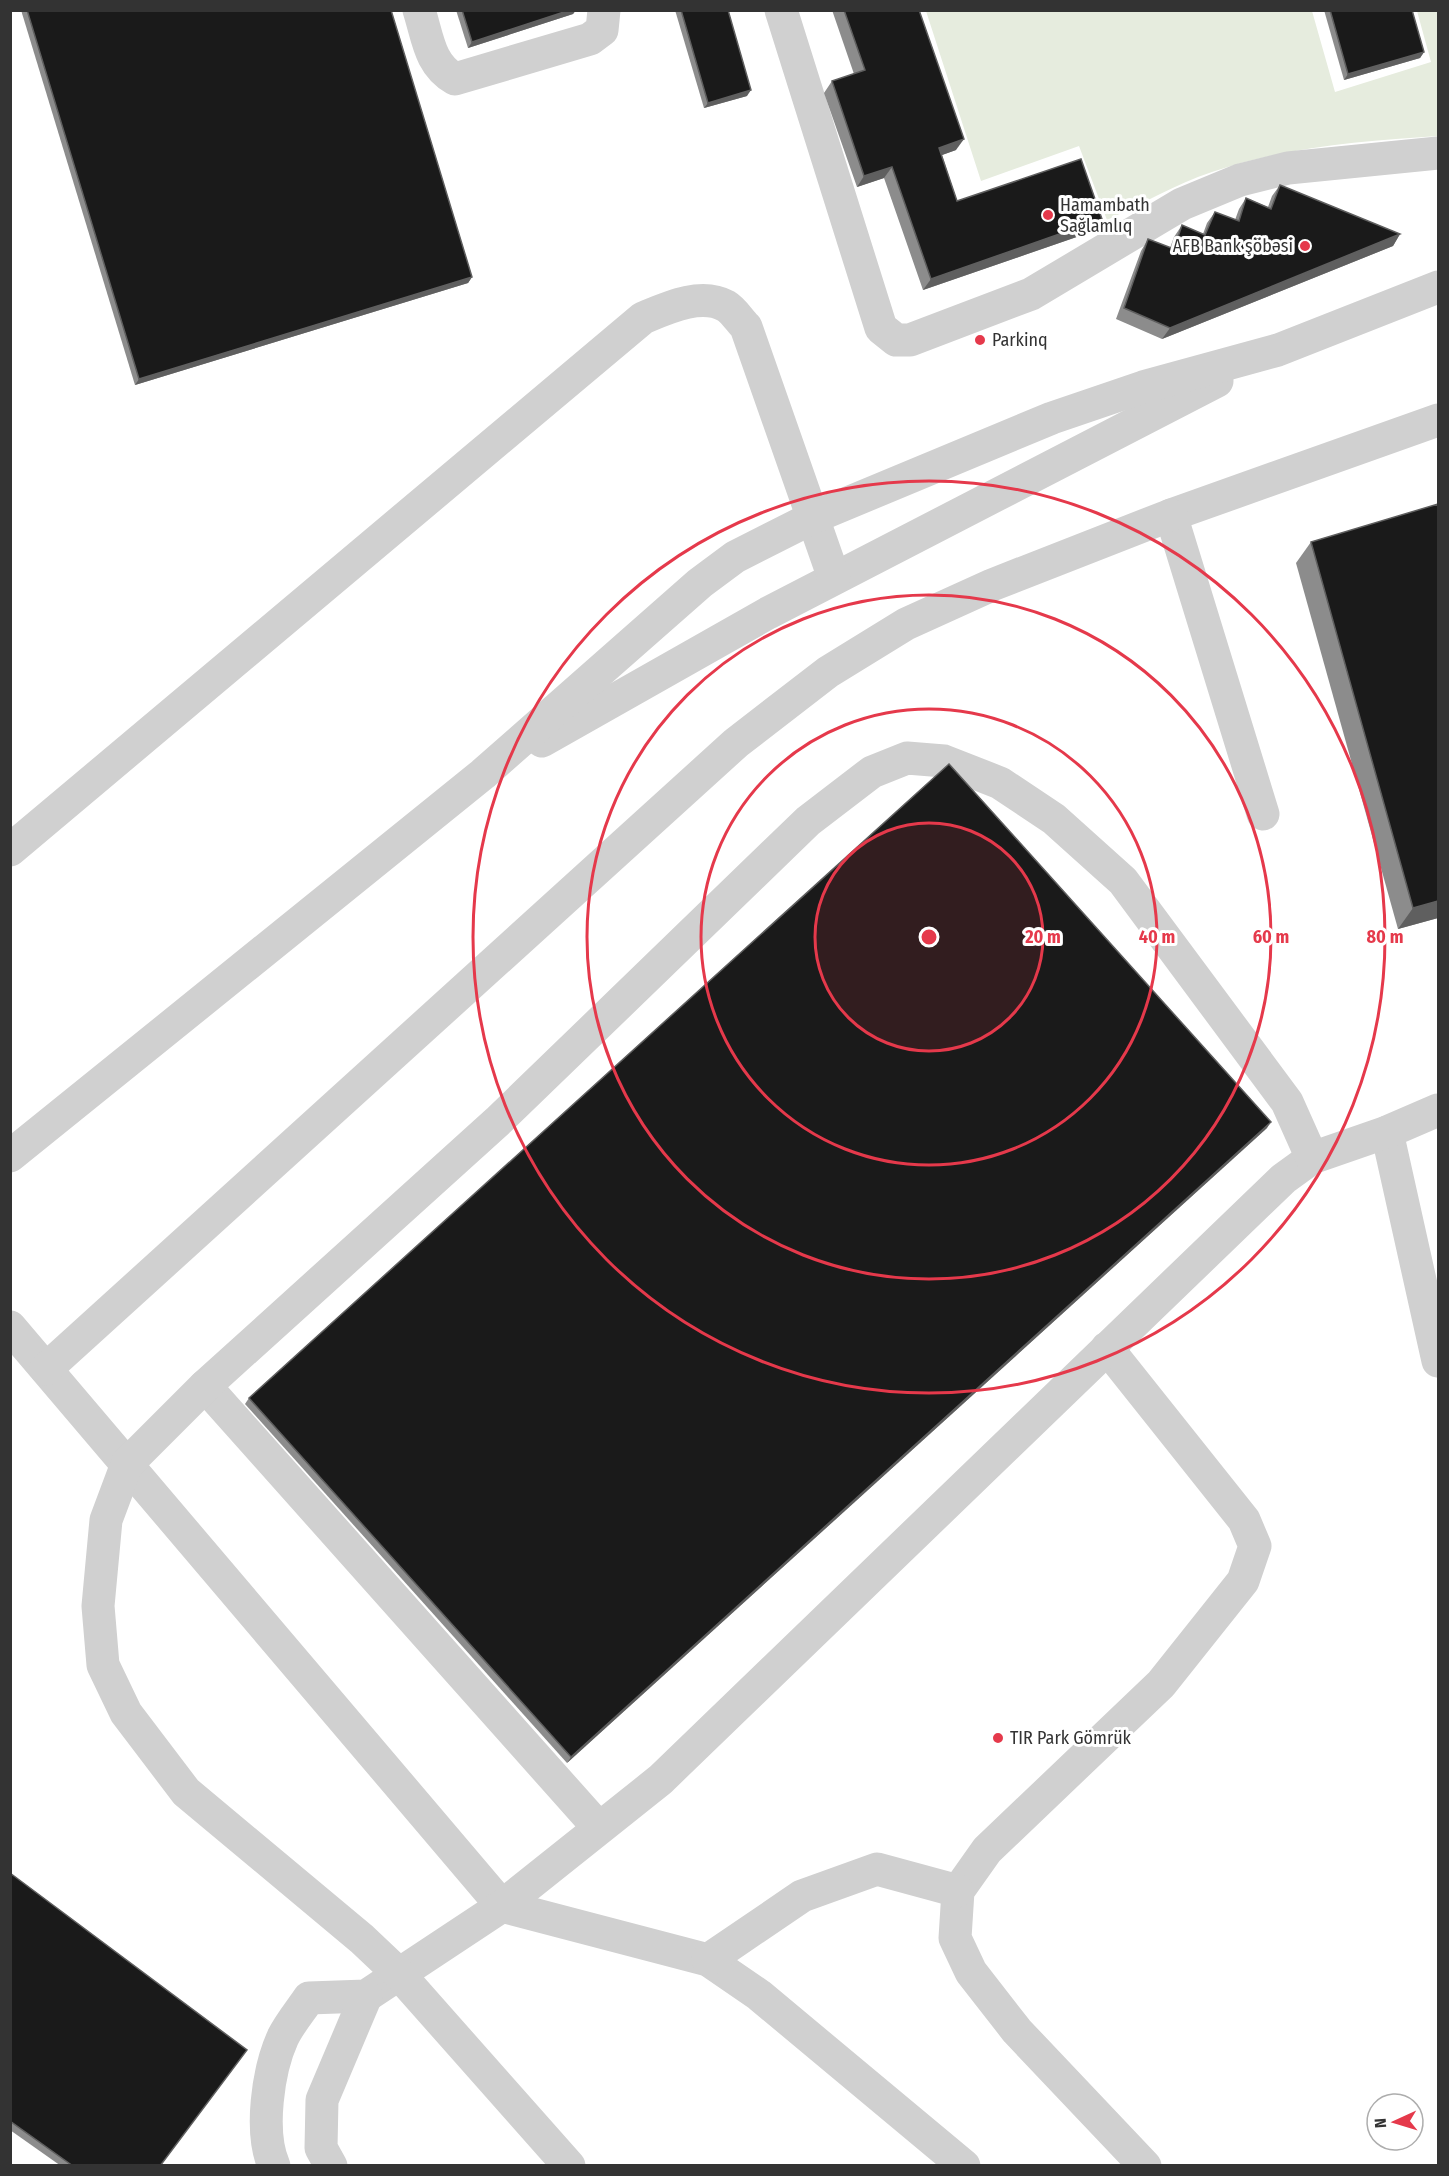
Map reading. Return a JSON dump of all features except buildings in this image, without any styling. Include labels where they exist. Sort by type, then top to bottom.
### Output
[{"type":"lane","points":[[419,10],[434,59],[440,70],[454,79],[590,39],[602,30],[604,10]]},
{"type":"lane","points":[[781,10],[881,327],[896,340],[910,340],[1031,294],[1182,204],[1240,180],[1288,168],[1438,153]]},
{"type":"lane","points":[[483,774],[834,578],[1278,350],[1438,287]]},
{"type":"lane","points":[[10,850],[643,318],[670,306],[705,300],[727,306],[746,327],[834,578]]},
{"type":"lane","points":[[10,1156],[483,774],[700,583],[735,557],[814,517],[1052,418],[1143,387],[1278,350]]},
{"type":"lane","points":[[46,1370],[736,743],[819,679],[906,624],[992,585],[1171,514],[1438,420]]},
{"type":"lane","points":[[1171,514],[1263,814]]},
{"type":"lane","points":[[569,2166],[399,1974],[362,1939],[186,1792],[126,1713],[103,1665],[98,1606],[106,1520],[127,1464],[205,1386],[498,1121],[808,821],[872,772],[907,758],[944,761],[1000,783],[1054,819],[1123,881],[1287,1102],[1312,1158]]},
{"type":"lane","points":[[274,2166],[269,2155],[266,2100],[283,2037],[309,1998],[366,1996],[502,1906],[598,1827],[660,1780],[1283,1179],[1312,1158],[1387,1132],[1438,1110]]},
{"type":"lane","points":[[1387,1132],[1438,1361]]},
{"type":"lane","points":[[10,1327],[502,1906],[708,1960],[759,1995],[964,2166]]},
{"type":"lane","points":[[1107,1348],[1244,1520],[1255,1546],[1243,1581],[1161,1684],[987,1850],[958,1891],[955,1938],[970,1972],[1017,2031],[1145,2166]]},
{"type":"lane","points":[[205,1386],[598,1827]]},
{"type":"lane","points":[[708,1960],[802,1896],[877,1869],[958,1891]]},
{"type":"lane","points":[[331,2166],[321,2148],[322,2100],[366,1996]]},
{"type":"shaded area","points":[[926,11],[1312,11],[1335,92],[1431,62],[1417,11],[1438,11],[1438,136],[1324,146],[1240,163],[1185,182],[1107,220],[1079,146],[981,181]]},
{"type":"place","name":"Hamambath Sağlamlıq","points":[[1048,215]]},
{"type":"place","name":"AFB Bank şöbəsi","points":[[1305,246]]},
{"type":"place","name":"Parkinq","points":[[980,340]]},
{"type":"place","name":"TIR Park Gömrük","points":[[998,1738]]}]
